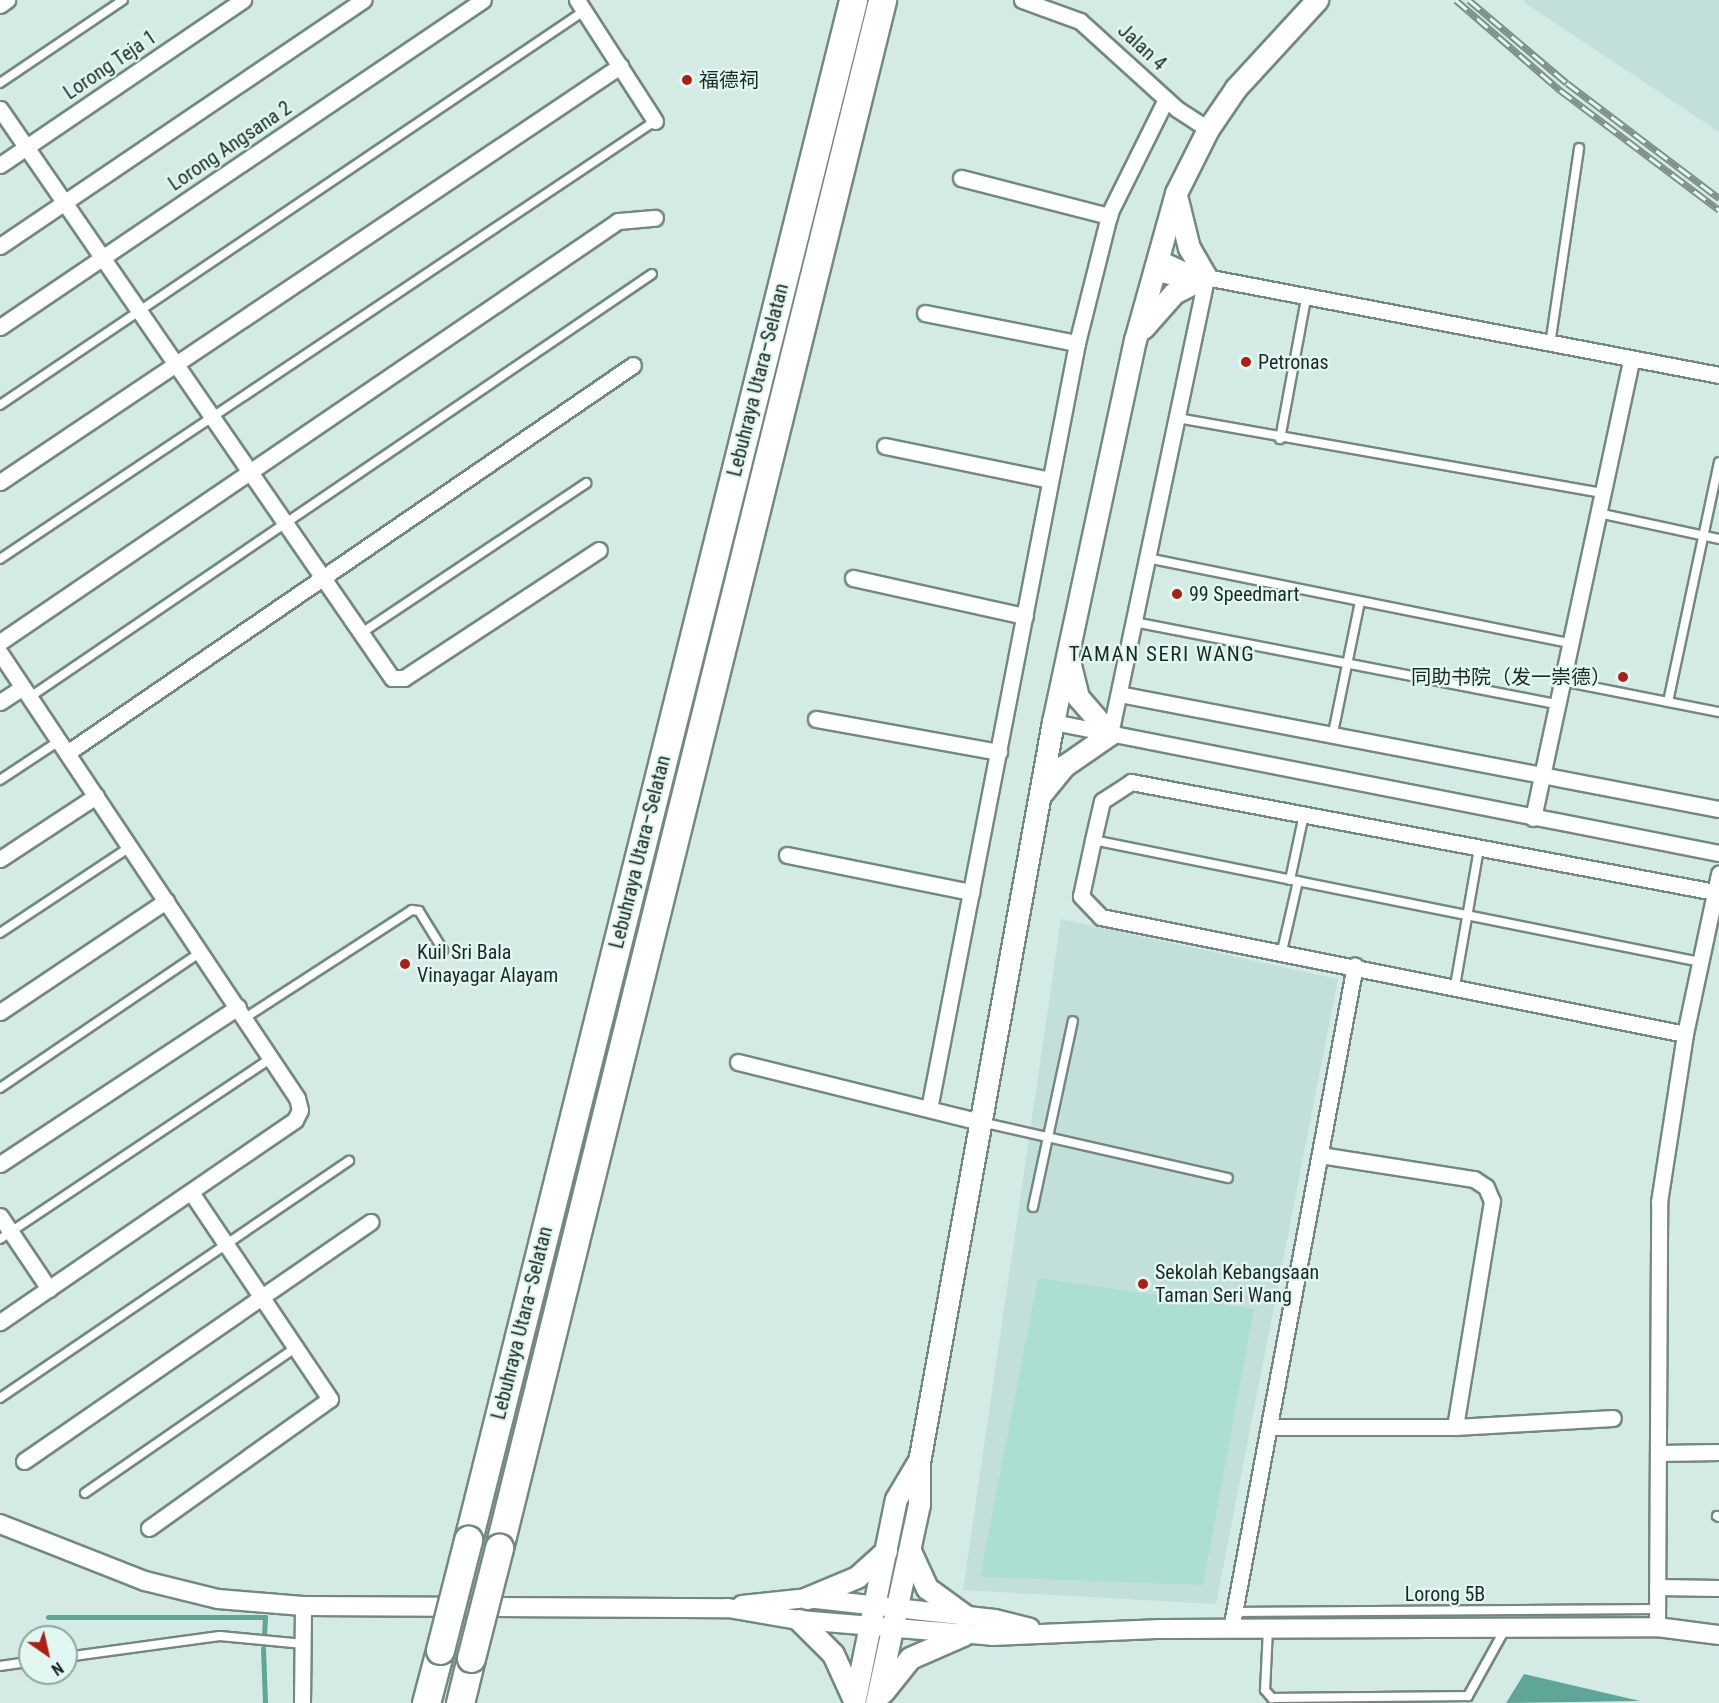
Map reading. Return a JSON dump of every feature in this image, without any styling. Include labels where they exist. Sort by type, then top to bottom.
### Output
[{"type":"highway","name":"Lebuhraya Utara–Selatan","points":[[426,1703],[853,0]]},
{"type":"highway","name":"Lebuhraya Utara–Selatan","points":[[460,1703],[882,0]]},
{"type":"main road","points":[[876,1703],[919,1504],[919,1462],[977,1121],[1053,722],[1135,339],[1176,193],[1208,129],[1236,88],[1317,0]]},
{"type":"main road","points":[[1135,339],[1166,300],[1201,276],[1189,248],[1176,193]]},
{"type":"main road","points":[[1040,796],[1064,766],[1110,734],[1078,697],[1067,653]]},
{"type":"main road","points":[[854,1702],[896,1499],[919,1462]]},
{"type":"main road","points":[[807,1598],[857,1576],[886,1551]]},
{"type":"main road","points":[[876,1703],[910,1658],[963,1625],[927,1588],[910,1551]]},
{"type":"main road","points":[[799,1620],[833,1654],[854,1702]]},
{"type":"street","points":[[0,5],[7,0]]},
{"type":"street","name":"Lorong Teja 1","points":[[0,165],[243,0]]},
{"type":"street","points":[[0,246],[363,0]]},
{"type":"street","name":"Lorong Angsana 2","points":[[0,327],[483,0]]},
{"type":"street","name":"Jalan 4","points":[[1022,0],[1063,6],[1166,99],[1208,129]]},
{"type":"street","points":[[581,6],[655,121]]},
{"type":"street","points":[[0,482],[620,66]]},
{"type":"street","points":[[929,1109],[1077,343],[1109,216],[1166,99]]},
{"type":"street","points":[[0,109],[383,670],[392,678],[404,678],[599,550]]},
{"type":"street","points":[[961,178],[1109,216]]},
{"type":"street","points":[[0,642],[250,474],[618,221],[655,218]]},
{"type":"street","points":[[1157,265],[1306,299],[1719,375]]},
{"type":"street","points":[[1110,734],[1177,418],[1201,276]]},
{"type":"street","points":[[925,313],[1077,343]]},
{"type":"street","points":[[1533,818],[1631,359]]},
{"type":"street","points":[[63,747],[321,579],[633,365]]},
{"type":"street","points":[[885,446],[1050,480]]},
{"type":"street","points":[[853,578],[1025,616]]},
{"type":"street","points":[[0,652],[297,1098],[295,1120],[0,1322]]},
{"type":"street","points":[[0,702],[26,692]]},
{"type":"street","points":[[1119,694],[1333,733],[1719,809]]},
{"type":"street","points":[[816,719],[999,752]]},
{"type":"street","points":[[1053,722],[1719,853]]},
{"type":"street","points":[[1685,1034],[1355,965],[1101,917],[1081,896],[1102,801],[1131,782],[1303,819],[1479,848],[1715,892]]},
{"type":"street","points":[[0,859],[96,796]]},
{"type":"street","points":[[787,855],[971,892]]},
{"type":"street","points":[[1657,1618],[1660,1453],[1659,1202],[1685,1034],[1719,874]]},
{"type":"street","points":[[0,1012],[166,901]]},
{"type":"street","points":[[1233,1621],[1355,965]]},
{"type":"street","points":[[0,1164],[241,1012]]},
{"type":"street","points":[[738,1062],[977,1121]]},
{"type":"street","points":[[1320,1155],[1474,1179],[1486,1187],[1492,1201],[1455,1427]]},
{"type":"street","points":[[149,1528],[326,1406],[328,1390],[191,1192]]},
{"type":"street","points":[[0,1216],[5,1235],[49,1289]]},
{"type":"street","points":[[24,1461],[371,1222]]},
{"type":"street","points":[[1269,1427],[1455,1427],[1613,1418]]},
{"type":"street","points":[[1660,1453],[1719,1452]]},
{"type":"street","points":[[0,1524],[145,1581],[218,1599],[303,1606],[728,1608],[807,1598],[897,1607],[963,1625]]},
{"type":"street","points":[[1657,1587],[1719,1588]]},
{"type":"street","points":[[302,1703],[303,1606]]},
{"type":"street","points":[[728,1608],[799,1620],[893,1629],[963,1625],[1040,1631],[1233,1621],[1268,1629],[1504,1630],[1657,1618],[1719,1635]]},
{"type":"lane","points":[[0,83],[123,0]]},
{"type":"lane","points":[[0,405],[581,6]]},
{"type":"lane","points":[[0,559],[655,121]]},
{"type":"lane","points":[[1550,345],[1579,148]]},
{"type":"lane","points":[[26,692],[283,523],[652,274]]},
{"type":"lane","points":[[1280,439],[1306,299]]},
{"type":"lane","points":[[1177,418],[1280,439],[1602,493]]},
{"type":"lane","points":[[1668,702],[1719,462]]},
{"type":"lane","points":[[359,634],[586,483]]},
{"type":"lane","points":[[1598,513],[1719,539]]},
{"type":"lane","points":[[1147,558],[1570,643]]},
{"type":"lane","points":[[1333,733],[1360,602]]},
{"type":"lane","points":[[1134,622],[1557,704]]},
{"type":"lane","points":[[1562,681],[1719,712]]},
{"type":"lane","points":[[0,780],[63,747]]},
{"type":"lane","points":[[1282,951],[1303,819]]},
{"type":"lane","points":[[1093,840],[1700,962]]},
{"type":"lane","points":[[0,933],[130,847]]},
{"type":"lane","points":[[1455,986],[1479,848]]},
{"type":"lane","points":[[241,1012],[405,913],[419,911],[443,950]]},
{"type":"lane","points":[[0,1088],[201,952]]},
{"type":"lane","points":[[1033,1207],[1073,1021]]},
{"type":"lane","points":[[5,1235],[271,1058]]},
{"type":"lane","points":[[977,1121],[1228,1178]]},
{"type":"lane","points":[[0,1398],[349,1161]]},
{"type":"lane","points":[[85,1493],[298,1347]]},
{"type":"lane","name":"Lorong 5B","points":[[1233,1621],[1657,1618]]},
{"type":"lane","points":[[1268,1629],[1265,1690],[1272,1698],[1466,1700],[1504,1630]]},
{"type":"lane","points":[[78,1655],[220,1636],[304,1644]]},
{"type":"lane","points":[[0,1665],[18,1663]]},
{"type":"shaded area","points":[[1523,0],[1719,0],[1719,132],[1528,5]]},
{"type":"shaded area","name":"Sekolah Kebangsaan Taman Seri Wang","points":[[1061,919],[1338,979],[1216,1604],[963,1590]]},
{"type":"shaded area","points":[[1038,1278],[1254,1309],[1203,1585],[980,1577]]},
{"type":"shaded area","points":[[1524,1674],[1640,1701],[1506,1703]]},
{"type":"waterway","points":[[48,1617],[265,1617],[264,1634]]},
{"type":"waterway","points":[[263,1648],[265,1703]]},
{"type":"railway","points":[[1456,0],[1560,90],[1719,210]]},
{"type":"railway","points":[[1469,0],[1567,83],[1719,198]]},
{"type":"place","name":"福德祠","points":[[687,80]]},
{"type":"place","name":"Petronas","points":[[1246,362]]},
{"type":"place","name":"99 Speedmart","points":[[1177,594]]},
{"type":"place","name":"同助书院（发一崇德）","points":[[1623,677]]},
{"type":"place","name":"Kuil Sri Bala Vinayagar Alayam","points":[[405,964]]},
{"type":"place","name":"Sekolah Kebangsaan Taman Seri Wang","points":[[1143,1284]]},
{"type":"district","name":"TAMAN SERI WANG","points":[[1162,654]]}]
